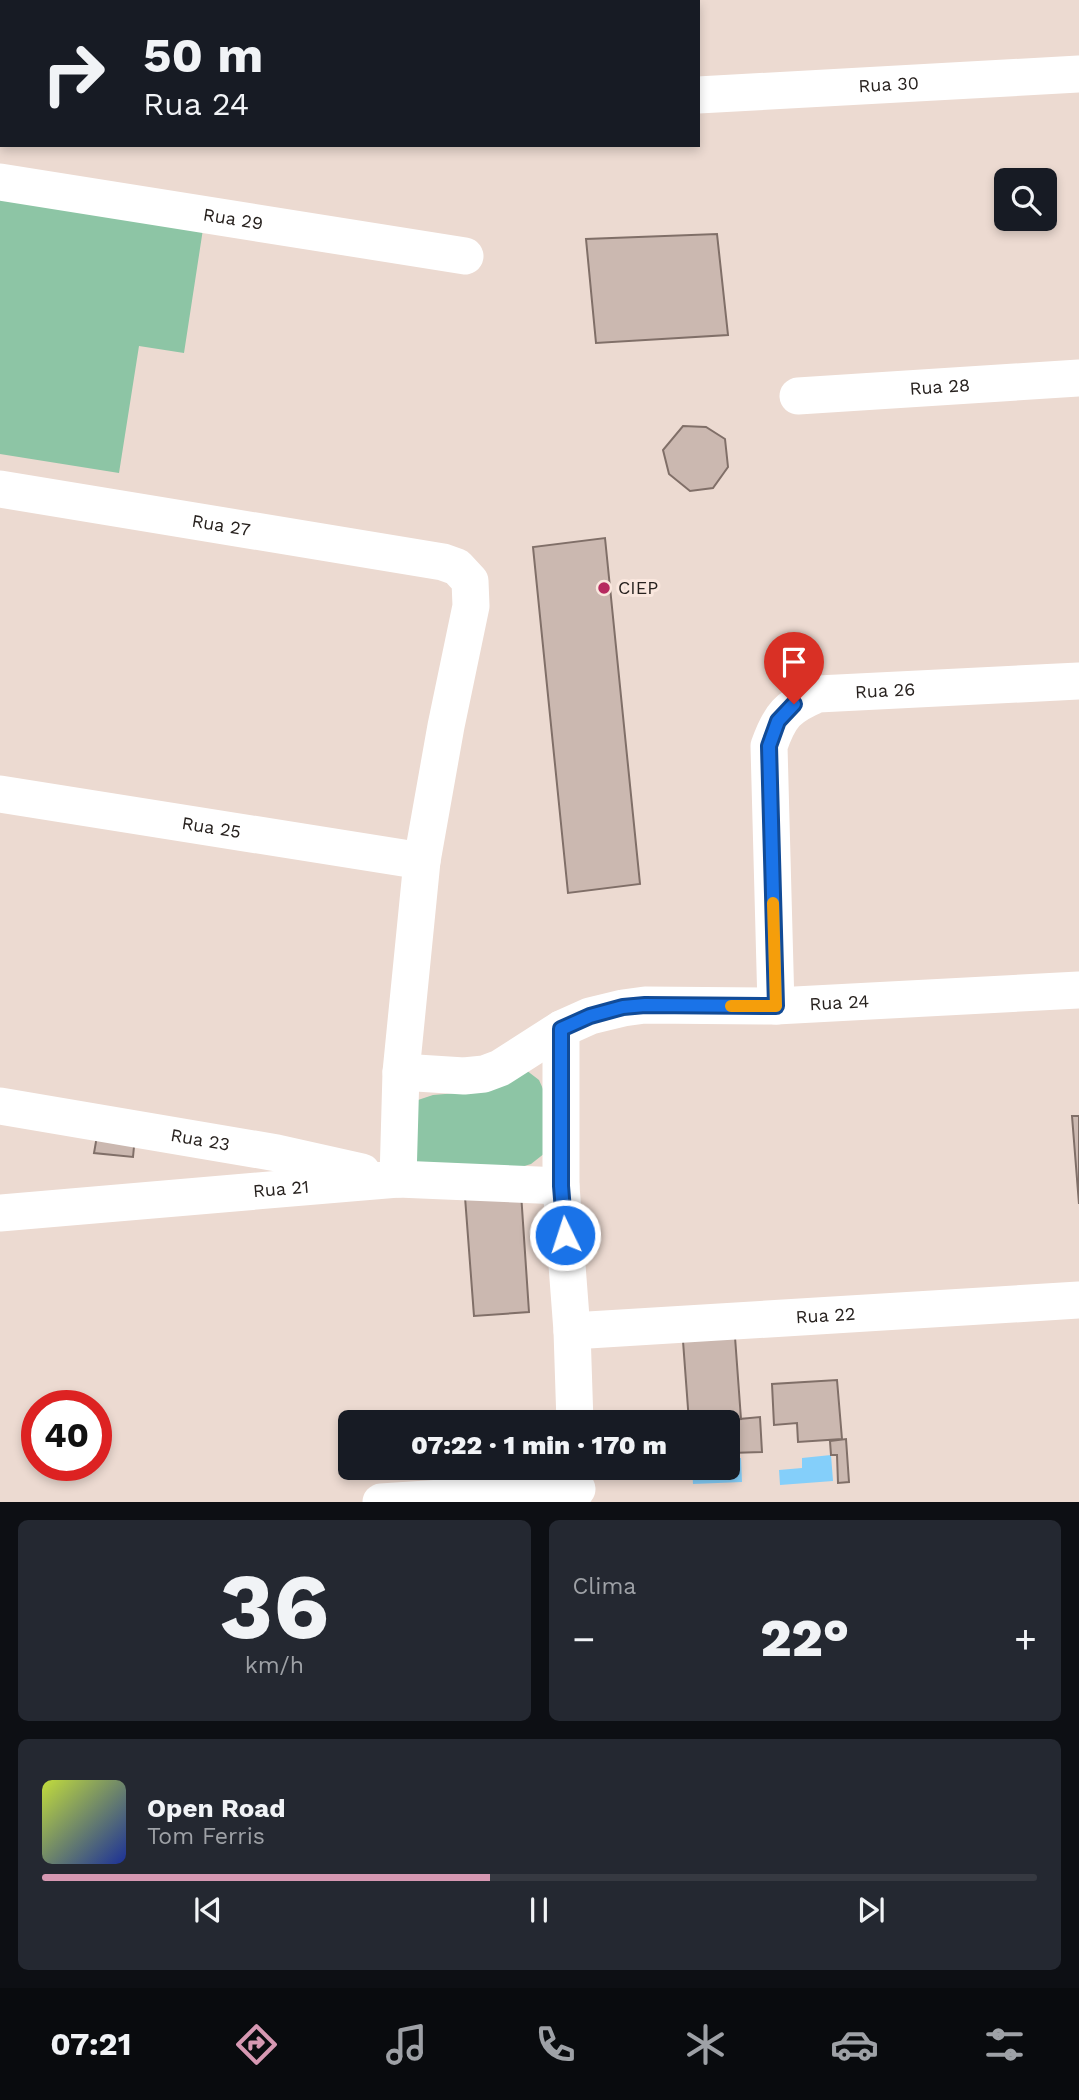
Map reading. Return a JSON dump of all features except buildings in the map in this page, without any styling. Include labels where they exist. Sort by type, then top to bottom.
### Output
[{"type":"street","name":"Rua 30","points":[[700,95],[1079,74]]},
{"type":"street","name":"Rua 29","points":[[0,182],[465,256]]},
{"type":"street","name":"Rua 28","points":[[798,396],[1079,378]]},
{"type":"street","name":"Rua 27","points":[[0,489],[443,562],[466,574],[472,590],[422,861]]},
{"type":"street","name":"Rua 26","points":[[776,1006],[769,746],[778,721],[794,704],[818,694],[1079,681]]},
{"type":"street","name":"Rua 25","points":[[0,794],[422,861]]},
{"type":"street","points":[[398,1180],[401,1072],[422,861]]},
{"type":"street","name":"Rua 24","points":[[401,1072],[464,1076],[484,1074],[500,1068],[561,1029],[590,1016],[623,1007],[776,1006],[1079,990]]},
{"type":"street","points":[[561,1029],[561,1186],[572,1331],[575,1410]]},
{"type":"street","name":"Rua 23","points":[[0,1106],[277,1153],[398,1180]]},
{"type":"street","name":"Rua 21","points":[[0,1213],[398,1180],[561,1186]]},
{"type":"street","name":"Rua 22","points":[[572,1331],[1079,1300]]},
{"type":"street","points":[[381,1502],[577,1486]]},
{"type":"green space","points":[[0,197],[203,229],[184,353],[139,346],[119,473],[0,454]]},
{"type":"green space","points":[[526,1070],[539,1080],[543,1089],[545,1153],[531,1164],[521,1167],[424,1176],[403,1134],[415,1101],[433,1095],[469,1092]]},
{"type":"water","points":[[831,1455],[833,1481],[780,1485],[779,1470],[802,1468],[802,1458]]},
{"type":"water","points":[[741,1458],[742,1482],[693,1484],[693,1480],[740,1480]]},
{"type":"slow traffic","points":[[731,1006],[776,1006],[773,903]]},
{"type":"place","name":"CIEP","points":[[604,588]]},
{"type":"route","points":[[565,1235],[561,1186],[561,1029],[590,1016],[623,1007],[776,1006],[769,746],[778,721],[794,704]]}]
